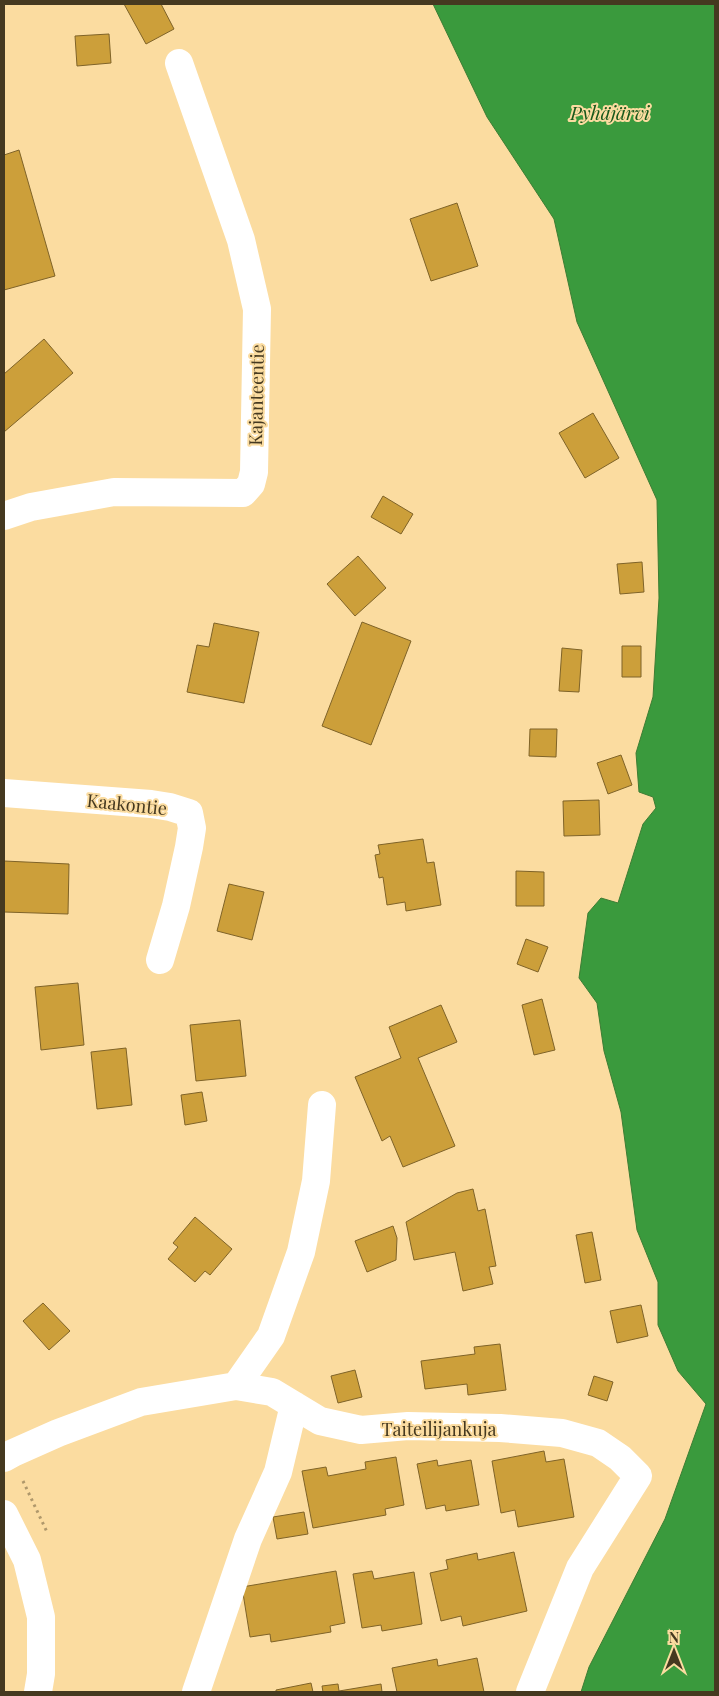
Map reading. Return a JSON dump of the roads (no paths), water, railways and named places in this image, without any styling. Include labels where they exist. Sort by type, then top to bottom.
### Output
[{"type":"street","name":"Kajanteentie","points":[[4,516],[31,507],[114,492],[243,493],[251,484],[254,472],[257,309],[241,240],[179,63]]},
{"type":"street","name":"Kaakontie","points":[[4,793],[150,804],[189,812],[192,828],[189,847],[176,906],[160,960]]},
{"type":"street","points":[[236,1386],[271,1336],[301,1252],[316,1181],[322,1105]]},
{"type":"street","name":"Taiteilijankuja","points":[[4,1458],[58,1433],[141,1402],[236,1386],[272,1392],[320,1421],[361,1430],[408,1426],[500,1428],[562,1433],[598,1443],[620,1458],[638,1476],[580,1568],[530,1692]]},
{"type":"street","points":[[196,1692],[248,1539],[278,1472],[294,1405]]},
{"type":"street","points":[[4,1514],[27,1560],[40,1617],[41,1674],[38,1692]]},
{"type":"water","name":"Pyhäjärvi","points":[[433,4],[715,4],[715,1692],[581,1692],[589,1667],[665,1519],[706,1404],[678,1371],[658,1325],[658,1282],[637,1230],[621,1112],[604,1051],[597,1003],[579,978],[588,913],[601,898],[618,903],[643,824],[656,808],[653,797],[639,792],[636,753],[653,697],[659,598],[657,500],[577,322],[554,219],[487,117]]}]
